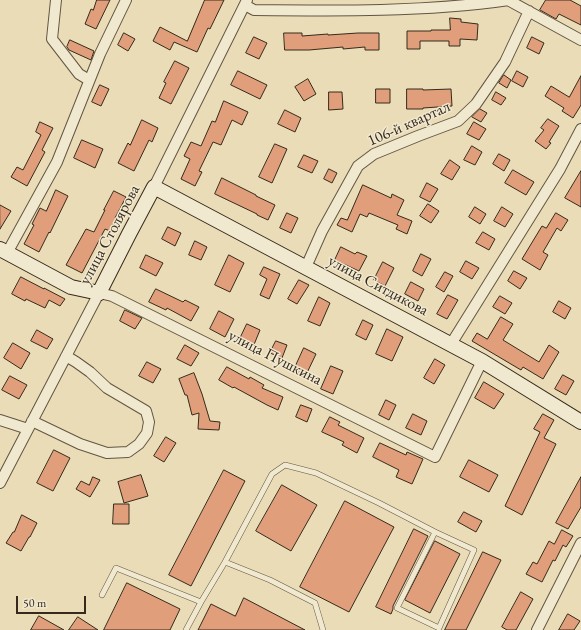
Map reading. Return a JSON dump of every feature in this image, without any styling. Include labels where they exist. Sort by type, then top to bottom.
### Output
[{"type":"street","points":[[56,0],[52,39],[79,74],[89,80]]},
{"type":"street","points":[[4,251],[57,162],[100,54],[126,0]]},
{"type":"street","points":[[246,3],[254,10],[357,10],[444,7],[511,1],[581,40]]},
{"type":"street","name":"улица Столярова","points":[[0,483],[154,187],[246,3]]},
{"type":"street","name":"106-й квартал","points":[[306,267],[322,231],[358,166],[374,154],[458,122],[476,104],[505,62],[530,11]]},
{"type":"street","points":[[451,344],[560,169],[581,130]]},
{"type":"street","name":"улица Ситдикова","points":[[154,187],[482,361],[581,422]]},
{"type":"street","name":"улица Пушкина","points":[[4,251],[71,287],[112,296],[435,457],[482,361]]},
{"type":"street","points":[[0,420],[30,425],[107,453],[128,452],[139,444],[147,433],[148,422],[146,411],[107,388],[85,369],[66,356]]},
{"type":"street","points":[[537,630],[581,543]]},
{"type":"lane","points":[[186,630],[225,562],[272,474],[284,465],[316,473],[474,550],[438,628],[397,608],[435,532]]},
{"type":"lane","points":[[225,562],[270,580],[315,603],[323,630]]},
{"type":"lane","points":[[102,595],[116,568],[201,602]]},
{"type":"building","points":[[97,0],[110,0],[96,29],[85,24],[91,9],[93,10]]},
{"type":"building","points":[[205,0],[224,0],[210,29],[208,28],[197,52],[174,42],[170,50],[153,41],[160,27],[187,41]]},
{"type":"building","points":[[546,0],[570,0],[581,6],[581,25],[559,14],[556,19],[540,10]]},
{"type":"building","points":[[450,18],[461,19],[461,22],[478,24],[477,40],[460,39],[460,46],[449,46],[449,41],[420,41],[420,49],[407,49],[407,31],[450,30]]},
{"type":"building","points":[[124,33],[135,39],[128,51],[118,45]]},
{"type":"building","points":[[284,33],[302,33],[302,36],[379,33],[379,50],[365,50],[365,47],[343,49],[343,47],[309,50],[285,50]]},
{"type":"building","points":[[254,37],[267,43],[259,59],[246,53]]},
{"type":"building","points":[[532,37],[544,43],[539,54],[527,48]]},
{"type":"building","points":[[70,40],[94,51],[91,60],[69,50],[67,47]]},
{"type":"building","points":[[175,61],[189,68],[171,104],[159,98],[166,83],[164,82]]},
{"type":"building","points":[[238,71],[267,85],[260,99],[231,85]]},
{"type":"building","points":[[517,71],[528,77],[523,87],[512,81]]},
{"type":"building","points":[[504,75],[511,80],[507,88],[499,83]]},
{"type":"building","points":[[581,76],[581,105],[573,118],[562,111],[564,108],[545,96],[551,86],[569,97]]},
{"type":"building","points":[[308,79],[316,94],[304,101],[295,87]]},
{"type":"building","points":[[100,85],[109,89],[101,106],[92,102]]},
{"type":"building","points":[[376,89],[390,89],[390,103],[376,103]]},
{"type":"building","points":[[407,89],[451,89],[452,106],[407,109]]},
{"type":"building","points":[[329,92],[342,92],[343,109],[329,110]]},
{"type":"building","points":[[496,92],[506,98],[501,105],[492,100]]},
{"type":"building","points":[[224,101],[248,112],[242,125],[232,120],[221,145],[213,142],[199,171],[202,172],[195,186],[181,179],[190,159],[184,156],[191,142],[201,146],[212,121],[215,122]]},
{"type":"building","points":[[480,109],[487,113],[481,122],[472,117]]},
{"type":"building","points":[[285,110],[301,118],[295,132],[278,124]]},
{"type":"building","points":[[548,119],[559,126],[549,142],[551,143],[546,149],[535,141],[544,130],[541,128]]},
{"type":"building","points":[[142,120],[158,128],[152,142],[149,140],[134,171],[118,163],[128,143],[130,145]]},
{"type":"building","points":[[40,122],[53,128],[42,150],[45,152],[27,186],[11,177],[17,167],[23,170],[41,135],[36,132]]},
{"type":"building","points":[[474,122],[486,129],[479,140],[467,134]]},
{"type":"building","points":[[82,140],[103,149],[95,168],[74,158]]},
{"type":"building","points":[[275,144],[287,149],[272,183],[259,177]]},
{"type":"building","points":[[472,146],[482,152],[475,165],[464,160]]},
{"type":"building","points":[[499,154],[510,160],[504,171],[493,164]]},
{"type":"building","points":[[304,155],[318,161],[312,173],[298,167]]},
{"type":"building","points":[[450,160],[460,167],[452,180],[441,174]]},
{"type":"building","points":[[329,169],[337,173],[332,183],[324,179]]},
{"type":"building","points":[[513,170],[534,182],[526,195],[505,183]]},
{"type":"building","points":[[581,171],[581,207],[565,198]]},
{"type":"building","points":[[222,178],[275,205],[268,220],[215,194]]},
{"type":"building","points":[[427,183],[438,189],[430,202],[420,197]]},
{"type":"building","points":[[363,185],[391,198],[392,194],[404,200],[397,215],[412,221],[407,234],[396,229],[398,225],[369,213],[367,217],[360,214],[352,232],[337,225],[341,218],[347,220]]},
{"type":"building","points":[[56,190],[68,196],[39,252],[24,244],[34,225],[32,224],[40,208],[46,211]]},
{"type":"building","points":[[114,191],[126,197],[110,231],[105,229],[82,273],[66,265],[86,229],[94,232]]},
{"type":"building","points":[[428,204],[439,211],[431,223],[420,216]]},
{"type":"building","points":[[0,205],[11,211],[0,229]]},
{"type":"building","points":[[475,207],[486,214],[480,224],[469,217]]},
{"type":"building","points":[[502,207],[513,214],[505,227],[494,221]]},
{"type":"building","points":[[287,213],[298,218],[291,233],[280,228]]},
{"type":"building","points":[[556,213],[568,220],[561,231],[557,228],[543,252],[548,255],[540,270],[522,259],[542,226],[546,228]]},
{"type":"building","points":[[168,227],[181,233],[175,246],[162,239]]},
{"type":"building","points":[[483,232],[495,239],[489,250],[476,243]]},
{"type":"building","points":[[195,241],[207,247],[201,260],[189,255]]},
{"type":"building","points":[[341,247],[355,254],[357,252],[367,256],[359,271],[335,260]]},
{"type":"building","points":[[421,254],[431,259],[422,276],[413,271]]},
{"type":"building","points":[[146,255],[163,263],[156,276],[140,268]]},
{"type":"building","points":[[229,255],[244,263],[230,292],[215,285]]},
{"type":"building","points":[[466,261],[479,268],[472,279],[460,272]]},
{"type":"building","points":[[383,262],[394,268],[385,286],[374,280]]},
{"type":"building","points":[[264,267],[280,274],[269,299],[260,295],[267,279],[260,275]]},
{"type":"building","points":[[514,271],[527,278],[520,289],[508,281]]},
{"type":"building","points":[[445,272],[453,276],[444,292],[436,287]]},
{"type":"building","points":[[21,277],[65,299],[60,306],[49,300],[45,308],[26,299],[25,301],[12,294]]},
{"type":"building","points":[[299,280],[309,285],[297,304],[288,299]]},
{"type":"building","points":[[411,282],[424,289],[418,301],[405,294]]},
{"type":"building","points":[[156,289],[183,302],[185,300],[199,307],[191,321],[167,308],[166,310],[149,302]]},
{"type":"building","points":[[448,295],[458,300],[447,319],[437,314]]},
{"type":"building","points":[[500,296],[512,303],[505,314],[493,307]]},
{"type":"building","points":[[319,297],[330,303],[320,326],[308,321]]},
{"type":"building","points":[[559,301],[571,308],[565,319],[553,312]]},
{"type":"building","points":[[125,310],[142,318],[135,329],[120,321]]},
{"type":"building","points":[[219,311],[234,319],[225,337],[210,329]]},
{"type":"building","points":[[501,317],[513,324],[503,340],[539,362],[549,345],[559,352],[543,379],[523,367],[521,370],[472,341],[477,333],[487,339]]},
{"type":"building","points":[[363,320],[373,325],[366,340],[356,335]]},
{"type":"building","points":[[247,324],[260,330],[253,347],[239,341]]},
{"type":"building","points":[[387,329],[403,337],[392,361],[376,354]]},
{"type":"building","points":[[37,330],[53,339],[47,349],[31,341]]},
{"type":"building","points":[[276,341],[287,345],[282,358],[270,353]]},
{"type":"building","points":[[13,343],[30,353],[21,369],[4,358]]},
{"type":"building","points":[[185,345],[199,353],[191,366],[177,359]]},
{"type":"building","points":[[304,348],[316,354],[305,377],[293,372]]},
{"type":"building","points":[[435,359],[445,365],[434,384],[424,378]]},
{"type":"building","points":[[147,362],[161,369],[153,383],[139,376]]},
{"type":"building","points":[[331,366],[343,371],[333,394],[321,389]]},
{"type":"building","points":[[227,367],[249,379],[250,377],[264,385],[262,388],[283,397],[278,410],[219,380]]},
{"type":"building","points":[[194,373],[210,421],[220,422],[219,430],[198,429],[199,413],[192,415],[187,395],[185,395],[179,379]]},
{"type":"building","points":[[563,375],[574,381],[566,395],[555,389]]},
{"type":"building","points":[[10,376],[27,385],[19,399],[2,390]]},
{"type":"building","points":[[484,382],[504,394],[494,409],[475,398]]},
{"type":"building","points":[[386,400],[396,405],[389,420],[379,415]]},
{"type":"building","points":[[301,405],[312,409],[307,422],[296,417]]},
{"type":"building","points":[[413,414],[427,421],[421,435],[406,428]]},
{"type":"building","points":[[543,414],[554,420],[544,438],[556,444],[522,515],[505,506],[540,432],[534,429]]},
{"type":"building","points":[[330,417],[340,422],[338,425],[364,438],[357,453],[342,445],[344,442],[322,432]]},
{"type":"building","points":[[166,437],[176,443],[164,462],[154,456]]},
{"type":"building","points":[[380,443],[406,455],[407,452],[423,459],[412,484],[396,477],[399,470],[373,457]]},
{"type":"building","points":[[54,450],[70,458],[53,491],[37,483]]},
{"type":"building","points":[[469,460],[498,475],[489,492],[460,477]]},
{"type":"building","points":[[224,470],[245,481],[191,586],[169,575]]},
{"type":"building","points":[[141,475],[148,496],[124,503],[118,482]]},
{"type":"building","points":[[93,477],[100,480],[90,497],[76,489],[81,481],[89,485]]},
{"type":"building","points":[[581,477],[581,507],[568,529],[556,523]]},
{"type":"building","points":[[282,485],[317,505],[291,551],[256,531]]},
{"type":"building","points":[[345,501],[394,527],[349,612],[300,587]]},
{"type":"building","points":[[114,504],[129,504],[129,524],[113,524]]},
{"type":"building","points":[[464,512],[482,521],[476,532],[458,522]]},
{"type":"building","points":[[22,515],[37,523],[21,551],[6,543],[14,532]]},
{"type":"building","points":[[414,529],[428,536],[393,606],[391,614],[376,607]]},
{"type":"building","points":[[562,530],[573,536],[566,547],[563,545],[555,561],[553,560],[542,582],[526,574],[533,562],[537,564],[549,541],[554,544]]},
{"type":"building","points":[[435,541],[460,554],[430,613],[405,600]]},
{"type":"building","points":[[483,552],[501,560],[466,630],[445,630]]},
{"type":"building","points":[[127,583],[180,609],[170,630],[104,630]]},
{"type":"building","points":[[521,592],[533,599],[516,630],[507,630],[502,627]]},
{"type":"building","points":[[244,598],[305,630],[198,630],[211,604],[235,616]]},
{"type":"building","points":[[568,614],[580,621],[574,630],[559,630]]},
{"type":"building","points":[[39,616],[64,630],[31,630]]},
{"type":"building","points":[[78,617],[98,630],[69,630]]}]
